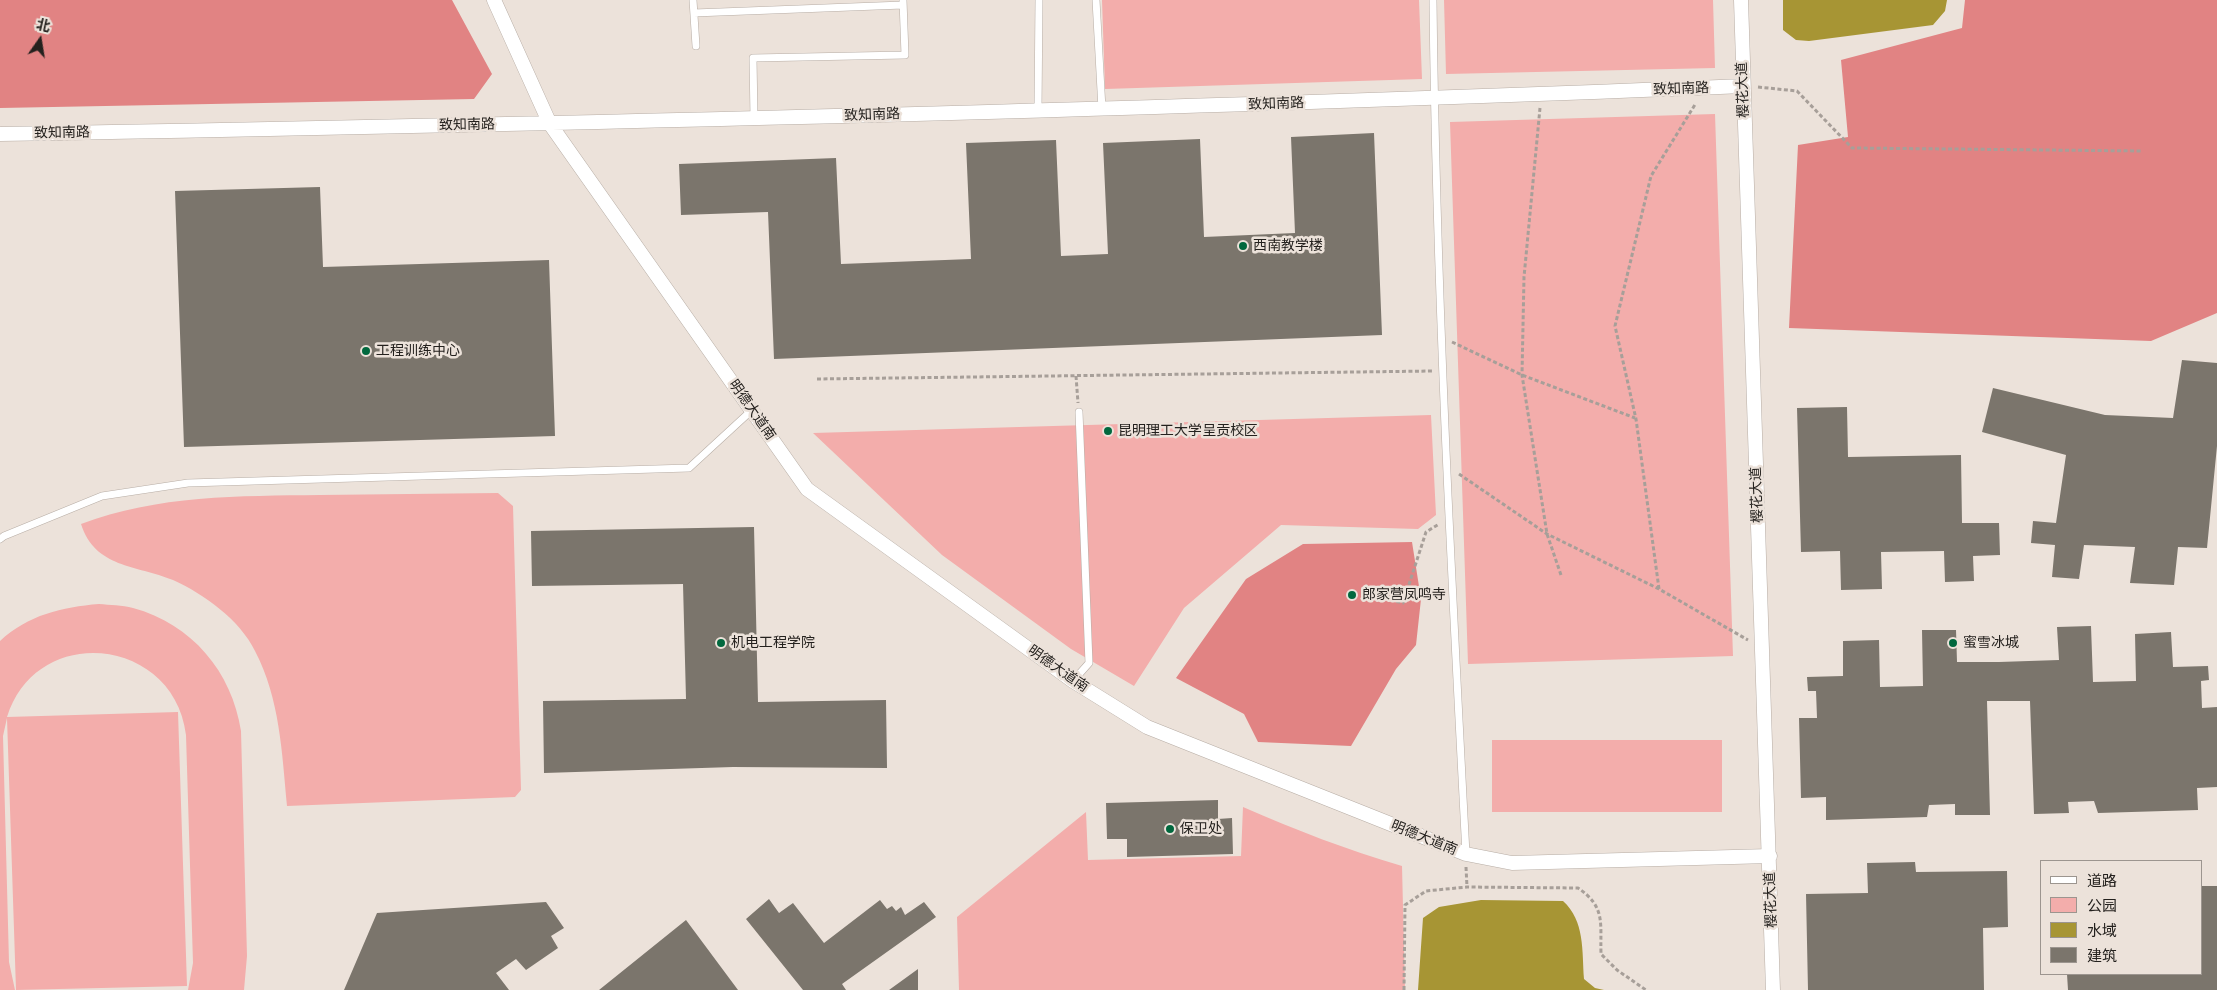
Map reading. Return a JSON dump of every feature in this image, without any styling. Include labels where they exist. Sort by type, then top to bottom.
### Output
[{"type":"street","name":"明德大道南","points":[[494,0],[550,124],[807,488],[1073,681],[1147,727],[1466,854],[1512,863],[1770,856]]},
{"type":"street","name":"樱花大道","points":[[1741,0],[1774,990]]},
{"type":"street","name":"致知南路","points":[[0,134],[550,124],[1434,99],[1743,86]]},
{"type":"lane","points":[[693,0],[696,46]]},
{"type":"lane","points":[[1038,0],[1038,110]]},
{"type":"lane","points":[[1096,0],[1102,108]]},
{"type":"lane","points":[[1432,0],[1448,519],[1466,854]]},
{"type":"lane","points":[[694,14],[903,2],[905,55],[752,58],[754,118]]},
{"type":"lane","points":[[0,540],[4,536],[102,496],[188,483],[688,468],[752,410]]},
{"type":"lane","points":[[1073,681],[1089,663],[1079,412]]},
{"type":"path","points":[[1743,86],[1797,91],[1852,148],[2143,151]]},
{"type":"path","points":[[1659,589],[1636,419],[1614,326],[1651,176],[1706,88]]},
{"type":"path","points":[[1541,94],[1524,277],[1522,375],[1548,534],[1561,575]]},
{"type":"path","points":[[1442,337],[1522,375],[1636,419]]},
{"type":"path","points":[[817,379],[1443,371]]},
{"type":"path","points":[[1076,376],[1079,412]]},
{"type":"path","points":[[1446,465],[1548,534],[1659,589],[1763,648]]},
{"type":"path","points":[[1390,600],[1403,602],[1426,532],[1448,519]]},
{"type":"path","points":[[1404,990],[1406,905],[1426,891],[1476,887],[1578,888],[1590,897],[1600,914],[1601,954],[1617,970],[1646,990]]},
{"type":"green space","points":[[1102,0],[1419,0],[1422,79],[1105,89]]},
{"type":"green space","points":[[1444,0],[1713,0],[1715,68],[1446,74]]},
{"type":"green space","points":[[1715,114],[1733,656],[1468,664],[1450,122]]},
{"type":"green space","points":[[1431,415],[1436,515],[1418,529],[1281,525],[1184,608],[1134,686],[1071,649],[942,555],[813,433]]},
{"type":"green space","points":[[498,493],[513,506],[521,790],[515,797],[287,806],[281,746],[270,688],[255,651],[240,629],[209,600],[185,586],[159,575],[118,563],[107,557],[96,549],[87,538],[81,524],[139,507],[199,499],[260,496]]},
{"type":"green space","points":[[99,604],[133,608],[154,615],[173,626],[191,638],[206,653],[229,689],[241,731],[247,956],[244,990],[188,990],[193,963],[186,735],[176,702],[157,677],[132,661],[103,654],[74,655],[46,666],[23,686],[7,717],[178,712],[187,986],[16,990],[7,718],[3,736],[9,962],[15,990],[0,990],[0,641],[22,625],[46,614],[72,607]]},
{"type":"green space","points":[[1492,740],[1722,740],[1722,812],[1492,812]]},
{"type":"green space","points":[[1243,807],[1322,839],[1402,866],[1405,990],[959,990],[957,917],[1086,812],[1088,860],[1241,856]]},
{"type":"shaded area","points":[[0,0],[452,0],[492,74],[474,99],[0,108]]},
{"type":"shaded area","points":[[1965,0],[2217,0],[2217,313],[2151,341],[1789,328],[1798,145],[1848,137],[1841,60],[1962,28]]},
{"type":"shaded area","points":[[1412,542],[1421,599],[1416,645],[1396,669],[1351,746],[1258,742],[1244,714],[1176,678],[1246,579],[1303,544]]},
{"type":"water","points":[[1783,0],[1947,0],[1945,11],[1933,25],[1809,41],[1796,40],[1783,30]]},
{"type":"water","points":[[1481,900],[1563,901],[1570,909],[1579,927],[1584,979],[1595,988],[1604,990],[1418,990],[1423,918],[1439,907]]},
{"type":"building","name":"西南教学楼","points":[[1374,133],[1382,335],[774,359],[768,212],[681,215],[679,164],[836,158],[841,264],[971,259],[966,143],[1056,140],[1061,256],[1108,254],[1103,143],[1200,139],[1204,237],[1295,233],[1291,137]]},
{"type":"building","name":"工程训练中心","points":[[320,187],[323,267],[549,260],[555,436],[184,447],[175,191]]},
{"type":"building","points":[[2182,360],[2217,363],[2217,446],[2207,548],[2178,547],[2174,585],[2130,583],[2135,547],[2084,545],[2079,579],[2052,577],[2055,545],[2031,543],[2033,521],[2056,523],[2066,455],[1982,432],[1993,388],[2105,415],[2173,418]]},
{"type":"building","points":[[1847,407],[1848,457],[1961,455],[1962,523],[1999,523],[2000,555],[1973,556],[1974,581],[1945,582],[1944,551],[1881,552],[1882,589],[1841,590],[1840,551],[1801,552],[1797,408]]},
{"type":"building","name":"机电工程学院","points":[[754,527],[758,702],[886,700],[887,768],[733,767],[544,773],[543,701],[686,699],[683,584],[532,586],[531,531]]},
{"type":"building","points":[[2091,626],[2093,682],[2136,681],[2135,634],[2171,632],[2173,667],[2208,666],[2209,680],[2201,681],[2202,708],[2217,707],[2217,787],[2197,788],[2198,810],[2098,813],[2094,801],[2068,802],[2069,813],[2034,814],[2030,701],[1987,701],[1990,815],[1955,815],[1955,804],[1929,805],[1927,817],[1826,820],[1826,797],[1801,798],[1799,718],[1817,718],[1816,691],[1808,691],[1807,677],[1843,676],[1843,641],[1879,640],[1880,687],[1923,686],[1922,630],[1956,630],[1957,662],[1999,662],[2059,660],[2057,627]]},
{"type":"building","name":"保卫处","points":[[1218,800],[1218,819],[1232,818],[1233,854],[1127,857],[1127,839],[1107,839],[1106,803]]},
{"type":"building","points":[[1915,862],[1916,872],[2007,871],[2008,927],[1983,928],[1984,990],[1808,990],[1806,894],[1868,893],[1867,863]]},
{"type":"building","points":[[2202,886],[2217,886],[2217,990],[2068,990],[2067,975],[2202,975]]},
{"type":"building","points":[[769,899],[779,913],[793,903],[824,943],[880,900],[887,909],[892,906],[896,911],[901,907],[905,915],[924,902],[936,917],[842,984],[846,990],[803,990],[746,919]]},
{"type":"building","points":[[546,902],[564,928],[551,936],[558,948],[526,970],[516,959],[496,973],[509,990],[344,990],[377,913]]},
{"type":"building","points":[[686,920],[738,990],[599,990]]},
{"type":"building","points":[[918,969],[918,990],[889,990]]},
{"type":"place","name":"西南教学楼","points":[[1243,246]]},
{"type":"place","name":"工程训练中心","points":[[366,351]]},
{"type":"place","name":"昆明理工大学呈贡校区","points":[[1108,431]]},
{"type":"place","name":"郎家营凤鸣寺","points":[[1352,595]]},
{"type":"place","name":"机电工程学院","points":[[721,643]]},
{"type":"place","name":"蜜雪冰城","points":[[1953,643]]},
{"type":"place","name":"保卫处","points":[[1170,829]]}]
